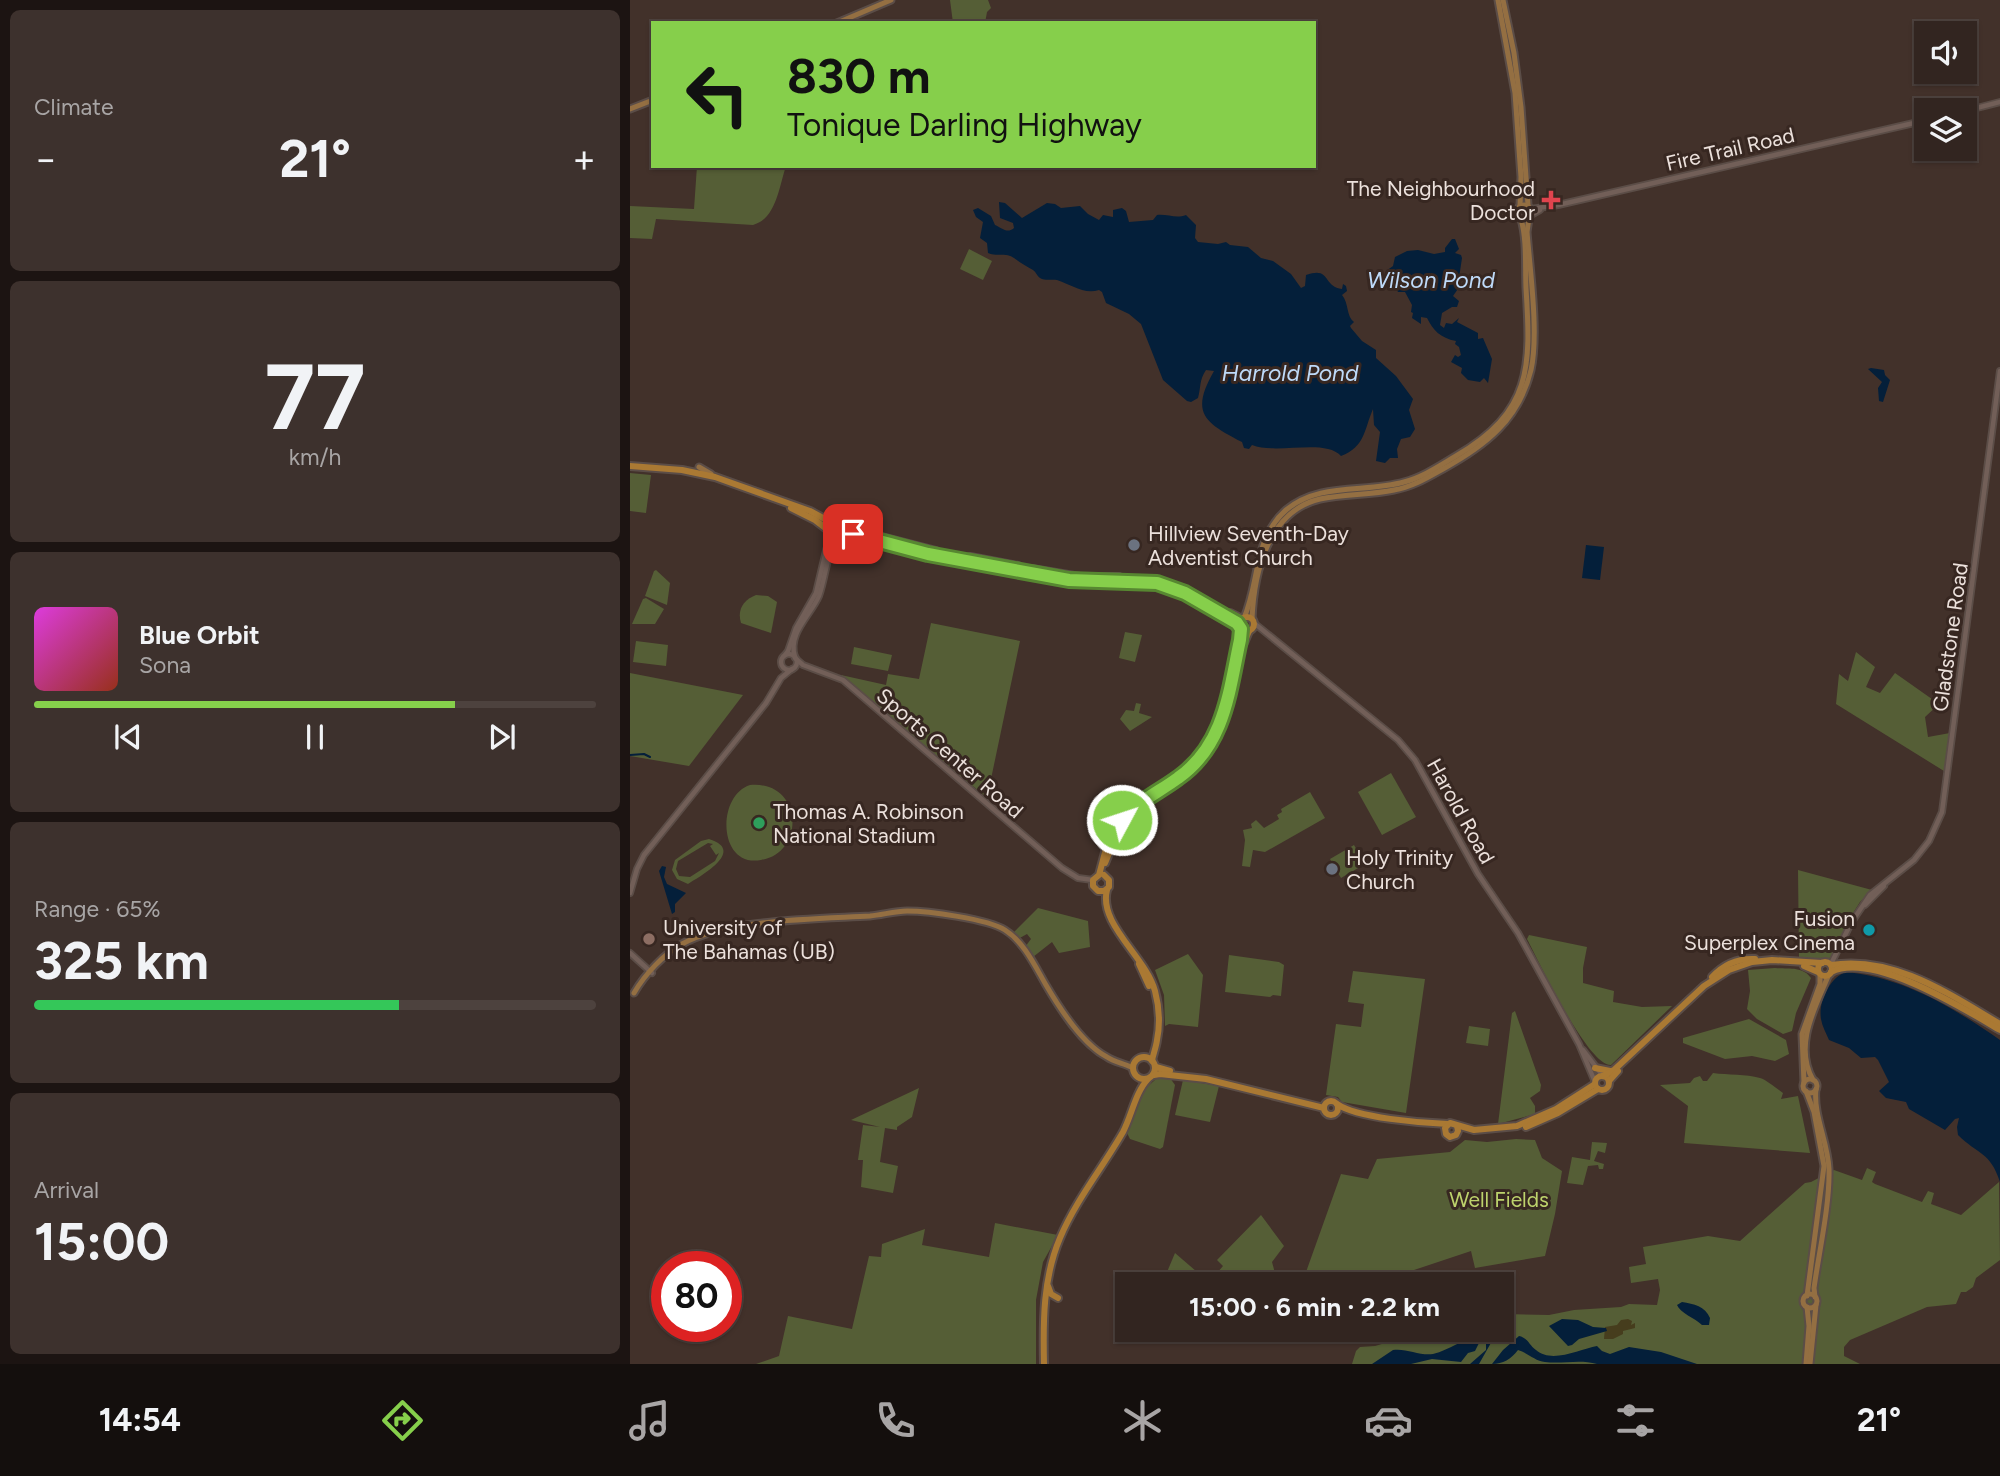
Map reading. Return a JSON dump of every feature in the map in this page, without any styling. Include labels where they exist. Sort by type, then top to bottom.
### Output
[{"type":"highway","points":[[630,467],[692,471],[721,478],[810,511],[832,523],[839,523],[836,532]]},
{"type":"highway","points":[[630,467],[716,480],[794,509],[836,532],[1067,576],[1139,577],[1163,581],[1248,620]]},
{"type":"highway","points":[[832,523],[836,532]]},
{"type":"highway","points":[[836,532],[928,554],[1069,580],[1157,583],[1185,593],[1233,619],[1245,629]]},
{"type":"highway","points":[[1140,1077],[1134,1074],[1133,1064],[1140,1057],[1145,1058],[1150,1054],[1153,1043],[1152,993],[1142,968],[1110,925],[1099,883],[1111,845],[1127,819],[1190,774],[1214,744],[1227,715],[1248,620]]},
{"type":"highway","points":[[1245,629],[1248,620]]},
{"type":"highway","points":[[1099,883],[1111,920],[1150,975],[1157,1001],[1156,1059],[1167,1071]]},
{"type":"highway","points":[[1145,1058],[1153,1071],[1160,1074],[1206,1079],[1325,1106],[1333,1101],[1337,1108],[1429,1125],[1450,1137],[1464,1132],[1501,1132],[1522,1128],[1558,1113],[1596,1085],[1597,1077],[1605,1077],[1614,1070],[1704,986],[1736,967],[1772,960],[1868,970],[1909,981],[2000,1030]]},
{"type":"highway","points":[[1819,973],[1818,966],[1841,963],[1875,966],[1905,973],[2000,1024]]},
{"type":"highway","points":[[1605,1077],[1723,977],[1744,968],[1768,964],[1804,966],[1819,973]]},
{"type":"highway","points":[[1819,973],[1830,964]]},
{"type":"highway","points":[[1044,1364],[1044,1308],[1056,1249],[1065,1228],[1125,1128],[1139,1094],[1153,1071],[1158,1039]]},
{"type":"highway","points":[[1595,1068],[1603,1071],[1614,1070]]},
{"type":"highway","points":[[1140,1077],[1153,1071],[1167,1071],[1206,1077],[1325,1106],[1330,1114],[1337,1108],[1452,1123],[1474,1130],[1517,1126],[1556,1109],[1596,1085],[1606,1088],[1605,1077]]},
{"type":"highway","points":[[1139,1094],[1140,1077]]},
{"type":"highway","points":[[1445,1132],[1448,1124]]},
{"type":"highway","points":[[1457,1126],[1457,1135]]},
{"type":"highway","points":[[1115,1144],[1127,1141],[1125,1128]]},
{"type":"highway","points":[[1047,1284],[1051,1294],[1058,1298]]},
{"type":"main road","points":[[842,21],[891,0]]},
{"type":"main road","points":[[1248,620],[1258,557],[1276,521],[1289,508],[1321,493],[1394,484],[1415,478],[1480,441],[1495,428],[1509,411],[1523,382],[1529,349],[1521,219],[1517,212],[1520,206],[1521,177],[1515,93],[1501,0]]},
{"type":"main road","points":[[1248,620],[1266,547],[1291,513],[1320,499],[1394,491],[1419,482],[1476,450],[1496,435],[1509,419],[1525,390],[1532,363],[1533,336],[1527,232],[1530,212],[1514,53],[1501,0]]},
{"type":"main road","points":[[630,109],[651,101]]},
{"type":"main road","points":[[1977,108],[2000,102]]},
{"type":"main road","name":"Fire Trail Road","points":[[1530,212],[1914,123]]},
{"type":"main road","points":[[1520,206],[1530,212]]},
{"type":"main road","points":[[1521,219],[1530,212]]},
{"type":"main road","name":"Gladstone Road","points":[[1830,964],[1851,923],[1864,905],[1921,852],[1929,841],[1942,811],[2000,371]]},
{"type":"main road","points":[[699,467],[721,478]]},
{"type":"main road","points":[[781,678],[781,660],[789,651],[796,628],[815,596],[836,532]]},
{"type":"main road","points":[[630,893],[636,869],[644,855],[761,709],[781,678],[796,665],[793,652],[797,634],[819,596],[836,532]]},
{"type":"main road","name":"Harold Road","points":[[1248,620],[1398,740],[1415,760],[1478,874],[1518,933],[1579,1044],[1595,1068],[1605,1077]]},
{"type":"main road","name":"Harold Road","points":[[1245,629],[1268,635]]},
{"type":"main road","points":[[785,655],[790,654],[795,658]]},
{"type":"main road","name":"Sports Center Road","points":[[795,658],[802,665],[848,685],[1064,873],[1099,883]]},
{"type":"main road","points":[[781,665],[792,669]]},
{"type":"main road","name":"Sports Center Road","points":[[792,669],[805,668],[848,685]]},
{"type":"main road","points":[[630,883],[637,862],[649,844],[761,709]]},
{"type":"main road","points":[[632,995],[668,955],[680,945],[700,937],[765,924],[905,911],[983,922],[1004,929],[1030,957],[1086,1042],[1101,1054],[1133,1064]]},
{"type":"main road","points":[[630,955],[650,973]]},
{"type":"main road","points":[[1808,1364],[1816,1306],[1814,1288],[1829,1174],[1827,1152],[1815,1100],[1816,1083],[1812,1080],[1806,1057],[1807,1032],[1830,964]]},
{"type":"main road","points":[[1808,1364],[1809,1326],[1804,1301],[1807,1296],[1824,1166],[1814,1112],[1804,1083],[1802,1034],[1820,984],[1819,973]]},
{"type":"main road","name":"Harold Road","points":[[1579,1044],[1596,1085]]},
{"type":"main road","points":[[1804,1083],[1812,1080]]},
{"type":"main road","points":[[1806,1091],[1812,1093],[1816,1089]]},
{"type":"main road","points":[[1807,1296],[1815,1297]]},
{"type":"main road","points":[[1807,1307],[1816,1306]]},
{"type":"green space","points":[[950,0],[988,0],[991,8],[985,21],[953,21]]},
{"type":"green space","points":[[697,168],[785,168],[776,201],[761,222],[753,225],[656,219],[652,239],[630,238],[630,206],[694,209]]},
{"type":"green space","points":[[969,249],[992,261],[983,280],[960,269]]},
{"type":"green space","points":[[630,473],[651,475],[646,513],[630,511]]},
{"type":"green space","points":[[656,570],[670,583],[667,605],[645,596]]},
{"type":"green space","points":[[756,595],[768,596],[777,602],[771,633],[741,623],[742,606]]},
{"type":"green space","points":[[646,598],[664,609],[655,624],[632,624],[643,599]]},
{"type":"green space","points":[[931,623],[1020,641],[987,798],[841,675],[886,685],[888,674],[919,679]]},
{"type":"green space","points":[[1125,632],[1142,635],[1135,662],[1119,658]]},
{"type":"green space","points":[[636,641],[668,645],[666,666],[633,662]]},
{"type":"green space","points":[[854,647],[892,655],[888,671],[851,664]]},
{"type":"green space","points":[[1856,652],[1875,667],[1866,687],[1880,693],[1895,673],[1939,704],[1925,717],[1928,737],[1950,733],[1944,771],[1836,704],[1839,674],[1848,681]]},
{"type":"green space","points":[[630,673],[743,695],[689,766],[630,756]]},
{"type":"green space","points":[[1136,703],[1141,704],[1139,713],[1152,717],[1130,731],[1120,719],[1126,710],[1134,711]]},
{"type":"green space","points":[[1391,773],[1416,817],[1382,835],[1358,792]]},
{"type":"green space","name":"Thomas A. Robinson National Stadium","points":[[750,785],[767,786],[780,793],[788,804],[792,818],[786,844],[776,854],[761,860],[747,860],[736,853],[727,830],[731,802],[739,792]]},
{"type":"green space","points":[[1310,792],[1325,818],[1265,852],[1253,850],[1250,867],[1242,866],[1245,840],[1243,830],[1252,828],[1251,824],[1256,820],[1264,828],[1279,819],[1277,815],[1282,812],[1281,809]]},
{"type":"green space","points":[[709,839],[720,844],[722,857],[688,884],[677,879],[672,870],[675,860],[701,841]],"holes":[[[708,843],[713,844],[710,846],[716,855],[719,853],[715,861],[690,877],[679,876],[676,869],[678,861]]]},
{"type":"green space","points":[[1354,845],[1365,864],[1341,878],[1330,859]]},
{"type":"green space","points":[[1798,870],[1872,890],[1860,902],[1848,921],[1832,960],[1799,958]]},
{"type":"green space","points":[[1038,908],[1088,921],[1090,947],[1059,953],[1052,942],[1033,957],[1025,947],[1031,939],[1027,934],[1018,939],[1013,933]]},
{"type":"green space","points":[[1529,935],[1587,947],[1583,983],[1614,991],[1613,1002],[1642,1007],[1672,1006],[1611,1065],[1601,1061],[1577,1032],[1565,1011],[1527,939]]},
{"type":"green space","points":[[1188,954],[1203,975],[1198,1027],[1169,1024],[1165,1026],[1164,995],[1155,970]]},
{"type":"green space","points":[[1229,955],[1284,965],[1281,996],[1225,992]]},
{"type":"green space","points":[[1748,970],[1800,970],[1811,978],[1796,1013],[1792,1031],[1783,1034],[1757,1019],[1747,1009],[1750,991]]},
{"type":"green space","points":[[1353,971],[1425,979],[1406,1113],[1342,1102],[1338,1097],[1326,1095],[1336,1024],[1361,1027],[1364,1004],[1348,1002]]},
{"type":"green space","points":[[1515,1011],[1541,1085],[1540,1091],[1530,1098],[1535,1106],[1535,1114],[1498,1124],[1512,1013]]},
{"type":"green space","points":[[1749,1019],[1786,1040],[1789,1054],[1775,1061],[1752,1056],[1725,1059],[1683,1043],[1683,1038]]},
{"type":"green space","points":[[1469,1026],[1490,1029],[1488,1046],[1466,1043]]},
{"type":"green space","points":[[1713,1073],[1760,1078],[1783,1093],[1781,1099],[1798,1096],[1810,1153],[1684,1143],[1688,1106],[1660,1085],[1690,1083],[1700,1076],[1703,1081],[1707,1081]]},
{"type":"green space","points":[[1157,1078],[1170,1078],[1175,1085],[1163,1147],[1160,1149],[1130,1139],[1127,1133],[1145,1089]]},
{"type":"green space","points":[[1183,1080],[1219,1086],[1210,1122],[1175,1115]]},
{"type":"green space","points":[[919,1088],[912,1117],[897,1127],[897,1130],[885,1128],[880,1162],[898,1166],[893,1193],[861,1187],[863,1160],[858,1160],[863,1125],[880,1127],[851,1120]]},
{"type":"green space","name":"Well Fields","points":[[1465,1140],[1535,1140],[1542,1158],[1562,1171],[1545,1256],[1475,1268],[1471,1251],[1408,1272],[1306,1272],[1341,1174],[1368,1179],[1377,1159],[1450,1152]]},
{"type":"green space","points":[[1592,1142],[1607,1143],[1605,1153],[1598,1151],[1594,1161],[1604,1164],[1603,1169],[1599,1169],[1598,1165],[1588,1166],[1583,1185],[1567,1183],[1572,1157],[1590,1160]]},
{"type":"green space","points":[[1867,1168],[1876,1172],[1872,1182],[1875,1184],[1922,1202],[1928,1191],[1934,1193],[1931,1204],[1961,1215],[1999,1182],[2000,1260],[1976,1278],[1973,1287],[1961,1292],[1956,1304],[1927,1307],[1850,1340],[1844,1347],[1844,1356],[1860,1364],[1352,1364],[1360,1347],[1388,1342],[1514,1342],[1514,1314],[1549,1315],[1629,1304],[1657,1305],[1660,1290],[1658,1279],[1631,1283],[1629,1267],[1646,1264],[1643,1247],[1708,1236],[1740,1241],[1805,1183],[1834,1170],[1862,1180]]},
{"type":"green space","points":[[1261,1215],[1284,1246],[1272,1262],[1275,1272],[1218,1272],[1223,1266],[1217,1260]]},
{"type":"green space","points":[[995,1223],[1058,1235],[1043,1262],[1036,1300],[1036,1364],[756,1364],[779,1356],[788,1316],[852,1329],[869,1256],[881,1257],[882,1244],[925,1229],[922,1245],[989,1257]]},
{"type":"green space","points":[[1175,1253],[1197,1272],[1167,1272]]},
{"type":"sand","points":[[1628,1319],[1632,1321],[1631,1325],[1635,1323],[1635,1328],[1623,1331],[1623,1334],[1613,1339],[1604,1339],[1605,1327]]},
{"type":"water","name":"Harrold Pond","points":[[999,202],[1005,203],[1022,218],[1047,203],[1061,208],[1080,206],[1099,220],[1103,215],[1113,217],[1113,210],[1122,208],[1126,211],[1129,222],[1153,220],[1157,215],[1186,215],[1196,225],[1195,238],[1198,242],[1226,242],[1248,247],[1261,258],[1273,261],[1291,274],[1301,288],[1305,286],[1306,275],[1314,273],[1323,275],[1336,287],[1342,289],[1343,284],[1347,291],[1342,295],[1354,322],[1351,328],[1362,341],[1376,350],[1376,358],[1396,376],[1413,399],[1409,410],[1415,429],[1410,437],[1401,439],[1397,449],[1398,458],[1390,458],[1385,463],[1376,461],[1380,432],[1374,425],[1373,409],[1359,443],[1341,456],[1334,451],[1312,447],[1262,448],[1252,445],[1249,449],[1244,448],[1242,442],[1218,428],[1205,415],[1203,397],[1214,371],[1206,370],[1198,398],[1187,401],[1163,380],[1141,324],[1129,314],[1106,303],[1102,292],[1083,290],[1057,280],[1042,279],[1011,256],[988,253],[987,243],[980,238],[983,222],[976,217],[973,210],[978,208],[991,216],[995,225],[1011,230],[1014,228],[1013,223],[1000,218]]},
{"type":"water","name":"Wilson Pond","points":[[1452,239],[1455,239],[1459,249],[1455,253],[1462,258],[1460,286],[1453,296],[1459,301],[1457,307],[1442,313],[1440,325],[1444,328],[1446,323],[1452,324],[1459,318],[1457,322],[1478,333],[1478,339],[1483,338],[1492,359],[1488,383],[1484,378],[1480,382],[1468,380],[1461,373],[1462,368],[1451,362],[1455,355],[1461,355],[1456,341],[1438,333],[1427,318],[1421,317],[1421,324],[1412,318],[1412,305],[1405,292],[1398,292],[1394,284],[1385,279],[1386,271],[1393,266],[1395,257],[1407,251],[1418,250],[1434,254],[1445,252]]},
{"type":"water","points":[[1868,369],[1884,370],[1890,380],[1883,402],[1879,401],[1878,388],[1882,382]]},
{"type":"water","points":[[1586,545],[1604,547],[1600,580],[1582,578]]},
{"type":"water","points":[[662,866],[666,867],[664,877],[667,884],[686,893],[675,904],[675,912],[672,914],[659,871]]},
{"type":"water","points":[[1846,972],[1888,980],[1908,987],[1946,1006],[2000,1040],[2000,1182],[1988,1159],[1958,1135],[1959,1118],[1945,1130],[1909,1109],[1906,1102],[1886,1098],[1879,1091],[1889,1082],[1878,1060],[1875,1057],[1861,1058],[1849,1048],[1829,1040],[1822,1022],[1821,1005],[1830,985]]},
{"type":"water","points":[[1682,1302],[1702,1308],[1710,1318],[1709,1325],[1702,1325],[1681,1311],[1677,1305]]},
{"type":"water","points":[[1562,1319],[1578,1320],[1593,1327],[1606,1328],[1607,1331],[1579,1339],[1568,1346],[1549,1326]]},
{"type":"water","points":[[1522,1337],[1536,1350],[1550,1356],[1597,1346],[1610,1354],[1629,1347],[1661,1352],[1697,1364],[1545,1362],[1518,1350],[1506,1360],[1492,1364],[1514,1340]]},
{"type":"water","points":[[1463,1342],[1483,1342],[1461,1362],[1432,1359],[1411,1364],[1372,1364],[1393,1350],[1433,1354]]},
{"type":"water","points":[[1483,1342],[1491,1342],[1479,1364],[1470,1364],[1486,1350],[1486,1344]]},
{"type":"waterway","points":[[630,755],[644,754],[650,757]]},
{"type":"place","name":"The Neighbourhood Doctor","points":[[1551,200]]},
{"type":"place","name":"Hillview Seventh-Day Adventist Church","points":[[1134,545]]},
{"type":"place","name":"Thomas A. Robinson National Stadium","points":[[759,823]]},
{"type":"place","name":"Holy Trinity Church","points":[[1332,869]]},
{"type":"place","name":"Fusion Superplex Cinema","points":[[1869,930]]},
{"type":"place","name":"University of The Bahamas (UB)","points":[[649,939]]},
{"type":"route","points":[[853,534],[928,554],[1069,580],[1157,583],[1185,593],[1237,623],[1241,629],[1240,640],[1225,711],[1214,738],[1191,769],[1142,802],[1122,820]]}]
